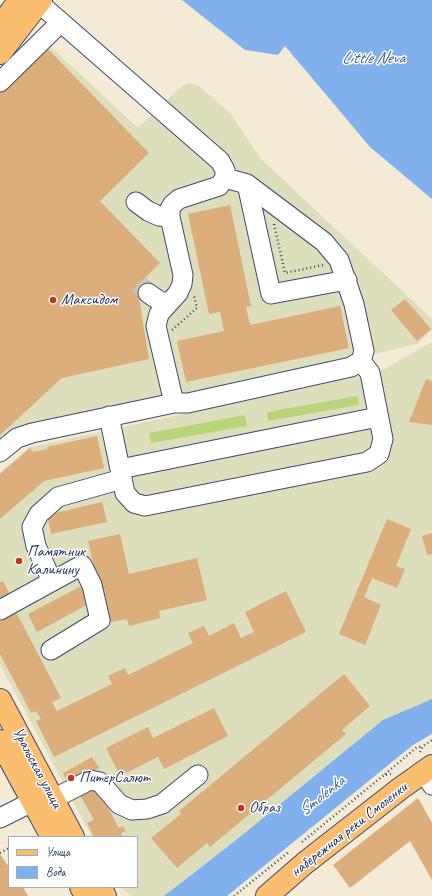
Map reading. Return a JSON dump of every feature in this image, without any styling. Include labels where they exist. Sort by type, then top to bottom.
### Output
[{"type":"main road","points":[[0,26],[33,1]]},
{"type":"main road","points":[[0,53],[33,1]]},
{"type":"main road","name":"Уральская улица","points":[[0,700],[73,836]]},
{"type":"main road","name":"Уральская улица","points":[[0,741],[51,836]]},
{"type":"main road","name":"набережная реки Смоленки","points":[[267,896],[401,788],[429,774]]},
{"type":"street","points":[[33,1],[61,22],[220,162],[225,170],[225,178],[219,186],[179,199],[170,209],[170,217],[183,275],[182,284],[178,293],[159,314],[156,326],[174,403]]},
{"type":"street","points":[[0,82],[61,22]]},
{"type":"street","points":[[2,447],[27,434],[174,403],[188,402],[351,367],[361,361],[364,351],[354,304],[339,260],[324,242],[247,184],[225,178]]},
{"type":"street","points":[[247,184],[271,294],[347,280]]},
{"type":"street","points":[[136,202],[158,216],[170,217]]},
{"type":"street","points":[[148,293],[167,304]]},
{"type":"street","points":[[109,416],[125,493],[134,503],[145,506],[367,462],[379,454],[383,439],[370,373],[361,361]]},
{"type":"street","points":[[52,581],[36,546],[32,527],[39,514],[58,497],[121,474],[378,417]]},
{"type":"street","points":[[0,610],[82,565],[92,585],[100,620],[51,650]]},
{"type":"street","points":[[54,799],[90,780],[100,782],[119,804],[132,810],[147,809],[162,804],[198,776]]},
{"type":"street","points":[[0,818],[32,802]]},
{"type":"path","points":[[272,218],[285,273],[326,264]]},
{"type":"path","points":[[167,334],[197,308],[193,292]]},
{"type":"path","points":[[384,775],[416,748],[423,746]]},
{"type":"shaded area","points":[[41,38],[138,128],[183,85],[190,83],[199,86],[231,114],[261,159],[432,319],[432,330],[417,344],[0,442],[0,78]]},
{"type":"shaded area","points":[[432,342],[432,699],[240,837],[164,896],[131,896],[122,888],[138,888],[138,836],[91,836],[0,664],[0,472],[30,447],[379,372]]},
{"type":"green space","points":[[357,396],[359,405],[268,421],[267,412]]},
{"type":"green space","points":[[245,415],[247,426],[151,443],[149,433]]},
{"type":"water","name":"Little Neva","points":[[182,0],[432,0],[432,199],[370,147],[285,46],[278,55],[245,50]]},
{"type":"water","name":"Smolenka","points":[[432,699],[432,734],[413,745],[227,896],[164,896],[240,837],[383,720]]},
{"type":"building","points":[[43,44],[149,153],[100,201],[160,263],[137,286],[149,359],[62,378],[0,435],[0,85]]},
{"type":"building","points":[[230,205],[251,306],[246,307],[250,325],[340,306],[349,348],[186,382],[177,341],[224,331],[220,312],[209,314],[188,214]]},
{"type":"building","points":[[405,299],[431,329],[417,341],[391,310]]},
{"type":"building","points":[[426,379],[432,381],[432,425],[409,422]]},
{"type":"building","points":[[97,436],[104,468],[44,481],[0,519],[0,474],[30,448],[33,452],[47,449],[47,447]]},
{"type":"building","points":[[102,502],[107,522],[51,534],[47,515]]},
{"type":"building","points":[[387,519],[411,529],[396,566],[405,569],[397,588],[372,578],[364,597],[381,605],[365,645],[339,634]]},
{"type":"building","points":[[432,533],[432,554],[427,555],[422,536]]},
{"type":"building","points":[[120,534],[129,574],[197,558],[207,600],[159,611],[160,618],[129,626],[127,619],[107,623],[88,541]]},
{"type":"building","points":[[3,581],[10,595],[0,601],[0,583]]},
{"type":"building","points":[[85,584],[94,601],[37,632],[28,614]]},
{"type":"building","points":[[286,591],[306,632],[54,757],[36,721],[41,719],[36,711],[31,713],[0,654],[0,620],[16,612],[61,698],[52,702],[57,711],[112,684],[108,676],[125,668],[128,675],[193,643],[188,633],[204,626],[209,636],[234,623],[241,638],[254,632],[245,612]]},
{"type":"building","points":[[344,674],[370,706],[342,730],[346,734],[210,847],[207,843],[177,868],[151,838],[181,814],[179,811]]},
{"type":"building","points":[[214,708],[228,736],[164,769],[158,757],[120,776],[106,748],[148,727],[153,738]]},
{"type":"building","points":[[92,757],[99,768],[69,785],[63,773]]},
{"type":"building","points":[[95,784],[119,828],[123,826],[126,831],[121,833],[122,836],[94,836],[87,823],[94,820],[79,793]]},
{"type":"building","points":[[418,798],[432,823],[432,880],[410,841],[350,888],[333,865]]},
{"type":"building","points":[[0,854],[8,866],[8,888],[24,888],[28,896],[0,896]]},
{"type":"tunnel","points":[[139,284],[148,293]]},
{"type":"place","name":"Максидом","points":[[53,300]]},
{"type":"place","name":"Памятник Калинину","points":[[19,561]]},
{"type":"place","name":"ПитерСалют","points":[[71,778]]},
{"type":"place","name":"Образ","points":[[241,808]]}]
